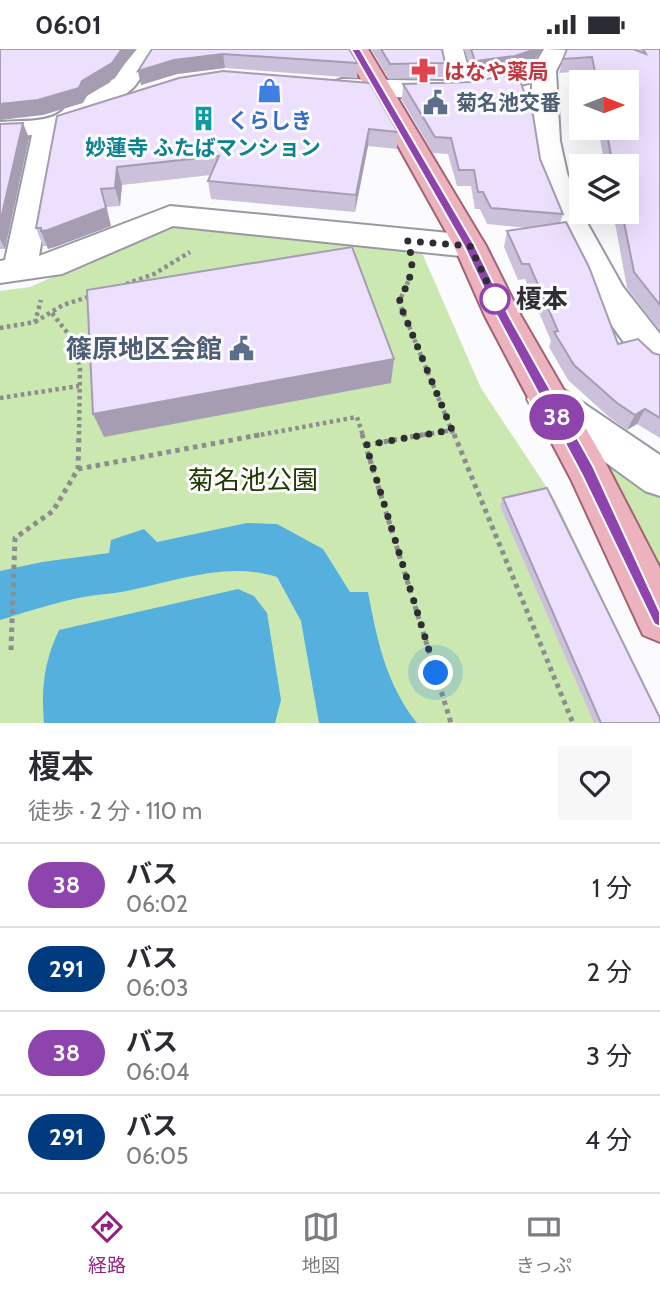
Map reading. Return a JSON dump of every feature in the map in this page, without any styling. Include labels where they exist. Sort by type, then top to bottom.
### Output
[{"type":"main road","points":[[356,49],[470,246],[547,399],[588,471],[660,618]]},
{"type":"street","points":[[451,49],[460,87]]},
{"type":"street","points":[[47,126],[97,104],[126,85],[144,50]]},
{"type":"street","points":[[316,85],[379,90],[460,87],[517,80],[550,60]]},
{"type":"street","points":[[550,60],[546,141],[552,173],[566,208],[610,292],[636,332],[660,357]]},
{"type":"street","points":[[0,130],[47,126],[146,94]]},
{"type":"street","points":[[47,126],[23,269],[170,216],[470,246]]},
{"type":"street","points":[[547,399],[660,478]]},
{"type":"path","points":[[407,241],[414,259],[411,274],[399,302],[573,723]]},
{"type":"path","points":[[120,286],[154,274],[193,250]]},
{"type":"path","points":[[23,269],[35,322]]},
{"type":"path","points":[[400,274],[411,274]]},
{"type":"path","points":[[0,328],[35,322],[63,305],[97,294]]},
{"type":"path","points":[[11,650],[15,538],[53,511],[78,469],[80,368],[73,340],[52,313]]},
{"type":"path","points":[[0,398],[79,386]]},
{"type":"path","points":[[78,469],[357,417],[451,723]]},
{"type":"path","points":[[366,445],[452,430]]},
{"type":"green space","name":"菊名池公園","points":[[168,226],[422,253],[481,388],[555,500],[660,717],[660,723],[0,723],[0,291],[30,287]]},
{"type":"green space","points":[[599,461],[660,498],[660,565]]},
{"type":"water","points":[[247,523],[277,524],[323,549],[350,592],[368,592],[384,661],[398,693],[417,723],[319,723],[301,621],[277,577],[240,571],[202,574],[127,591],[74,599],[0,620],[0,571],[109,553],[111,540],[144,529],[157,542]]},
{"type":"water","points":[[238,589],[254,596],[267,613],[281,700],[275,723],[44,723],[45,675],[59,630]]},
{"type":"building","points":[[0,49],[122,49],[112,63],[82,81],[79,88],[38,100],[0,104]]},
{"type":"building","points":[[152,49],[349,49],[358,63],[223,54],[174,60],[138,71]]},
{"type":"building","points":[[381,49],[442,49],[445,63],[390,64]]},
{"type":"building","points":[[471,49],[536,49],[515,56],[475,61]]},
{"type":"building","points":[[567,49],[633,49],[646,54],[643,49],[660,49],[660,305],[634,272],[624,224],[639,224],[639,154],[611,154],[608,140],[639,140],[639,70],[595,70],[592,57],[563,59]]},
{"type":"building","points":[[223,71],[370,83],[398,132],[369,129],[356,195],[208,181],[219,156],[117,167],[115,188],[101,189],[106,208],[48,230],[41,231],[41,228],[36,228],[57,116],[179,78]]},
{"type":"building","points":[[517,73],[533,115],[540,159],[563,214],[491,208],[483,192],[478,192],[474,170],[459,170],[451,138],[435,137],[403,84],[471,82]]},
{"type":"building","points":[[23,123],[0,223],[0,124]]},
{"type":"building","points":[[566,222],[589,267],[618,344],[638,339],[653,353],[660,355],[660,418],[645,409],[635,415],[617,403],[574,365],[554,332],[558,331],[529,264],[522,264],[507,231]]},
{"type":"building","points":[[352,247],[394,359],[93,414],[87,290]]},
{"type":"building","points":[[547,488],[660,718],[660,723],[601,723],[503,498]]},
{"type":"bus line","name":"38","points":[[356,49],[470,246],[503,316],[588,471],[660,618]]},
{"type":"place","name":"はなや薬局","points":[[424,71]]},
{"type":"place","name":"くらしき","points":[[270,91]]},
{"type":"place","name":"菊名池交番","points":[[436,102]]},
{"type":"place","name":"妙蓮寺 ふたばマンション","points":[[203,118]]},
{"type":"place","name":"榎本","points":[[495,299]]},
{"type":"place","name":"篠原地区会館","points":[[242,349]]},
{"type":"route","points":[[436,673],[366,445],[452,430],[399,302],[411,274],[414,259],[407,241],[470,246],[495,299]]}]
